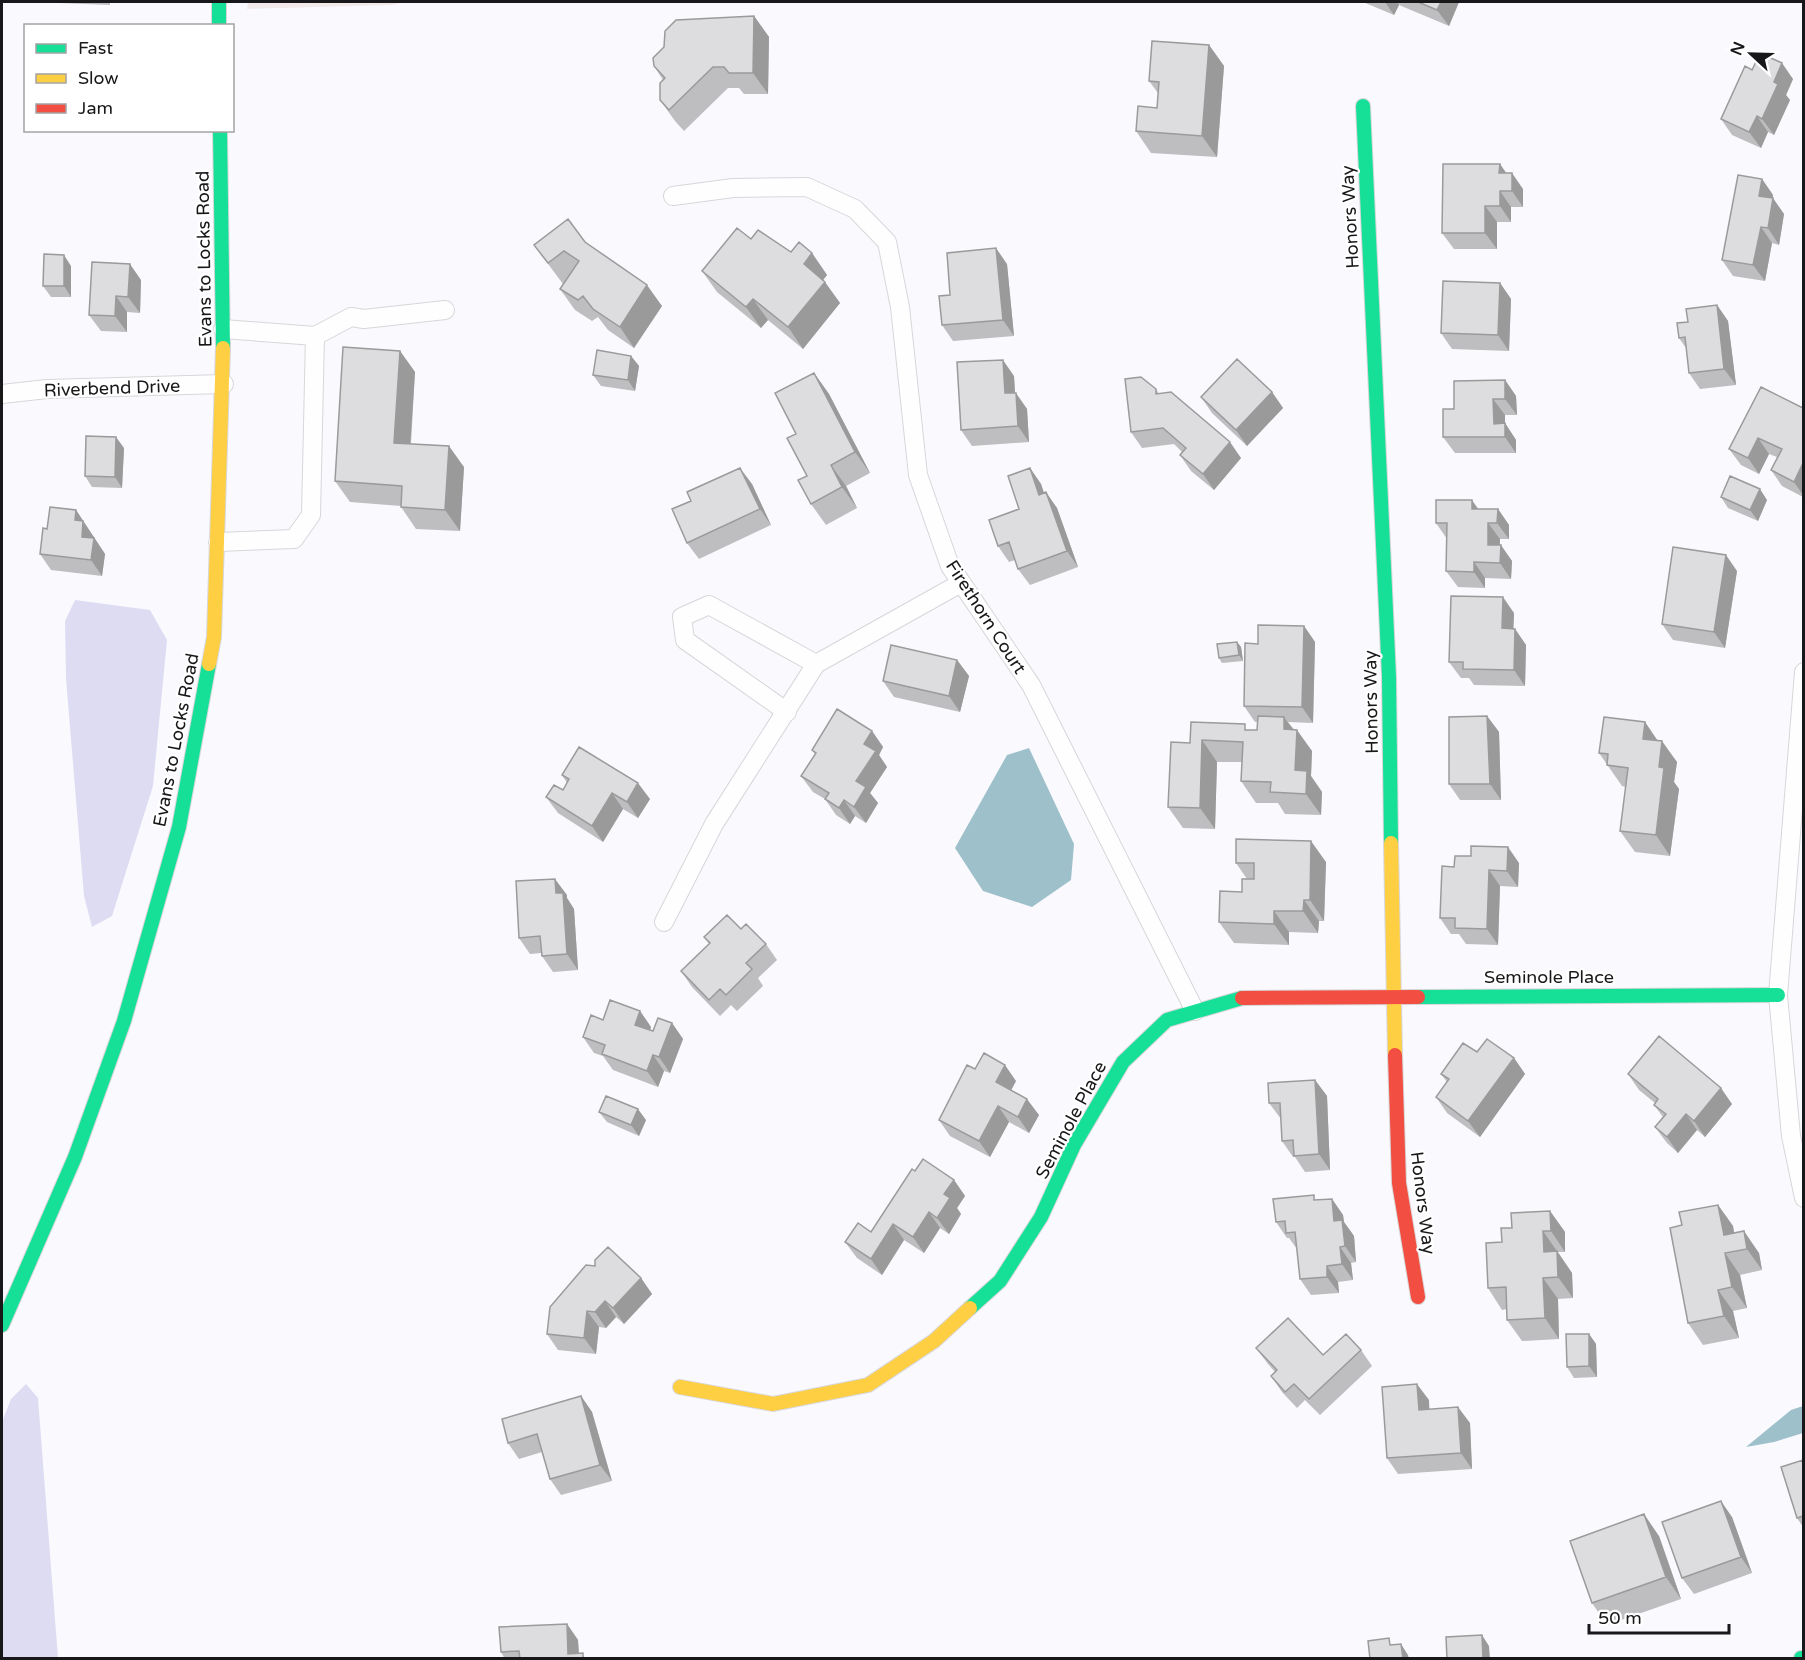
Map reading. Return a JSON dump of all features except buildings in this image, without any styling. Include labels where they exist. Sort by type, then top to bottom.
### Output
[{"type":"street","points":[[219,2],[219,24]]},
{"type":"street","name":"Honors Way","points":[[1363,106],[1389,677],[1393,996],[1399,1183],[1418,1297]]},
{"type":"street","name":"Evans to Locks Road","points":[[2,1325],[83,1136],[124,1021],[178,827],[214,637],[224,384],[220,132]]},
{"type":"street","name":"Firethorn Court","points":[[673,196],[734,188],[807,187],[855,209],[887,242],[900,307],[918,475],[950,566],[1031,685],[1195,1011]]},
{"type":"street","points":[[223,329],[315,336],[351,317],[364,319],[445,310]]},
{"type":"street","points":[[218,543],[294,539],[311,515],[315,336]]},
{"type":"street","name":"Riverbend Drive","points":[[2,394],[47,389],[224,384]]},
{"type":"street","points":[[664,922],[714,824],[816,664],[961,583]]},
{"type":"street","points":[[787,712],[684,640],[682,617],[709,605],[816,664]]},
{"type":"street","points":[[1803,672],[1778,994],[1791,1136],[1803,1198]]},
{"type":"street","name":"Seminole Place","points":[[680,1387],[773,1404],[868,1385],[934,1341],[1000,1281],[1041,1217],[1074,1145],[1123,1062],[1167,1020],[1236,998],[1778,994]]},
{"type":"shaded area","points":[[248,2],[406,2],[391,5],[247,9]]},
{"type":"shaded area","points":[[75,600],[150,610],[167,640],[153,786],[112,916],[92,927],[84,896],[66,679],[65,621]]},
{"type":"shaded area","points":[[1029,748],[1074,844],[1071,880],[1032,907],[983,891],[955,848],[1007,755]]},
{"type":"shaded area","points":[[26,1384],[38,1398],[58,1658],[2,1658],[2,1422],[11,1399]]},
{"type":"shaded area","points":[[1803,1406],[1803,1433],[1774,1442],[1746,1447],[1791,1410]]},
{"type":"traffic: fast","points":[[219,2],[219,24]]},
{"type":"traffic: fast","points":[[1363,106],[1389,677],[1391,843]]},
{"type":"traffic: fast","points":[[220,132],[223,348]]},
{"type":"traffic: fast","points":[[2,1325],[75,1157],[124,1021],[179,827],[209,664]]},
{"type":"traffic: fast","points":[[1418,997],[1778,995]]},
{"type":"traffic: fast","points":[[970,1308],[1000,1281],[1041,1217],[1074,1145],[1123,1062],[1167,1020],[1242,998]]},
{"type":"traffic: slow","points":[[209,664],[214,637],[223,348]]},
{"type":"traffic: slow","points":[[1391,843],[1395,1055]]},
{"type":"traffic: slow","points":[[680,1387],[773,1404],[868,1385],[934,1341],[970,1308]]},
{"type":"traffic: jam","points":[[1242,998],[1418,997]]},
{"type":"traffic: jam","points":[[1395,1055],[1399,1183],[1418,1297]]}]
